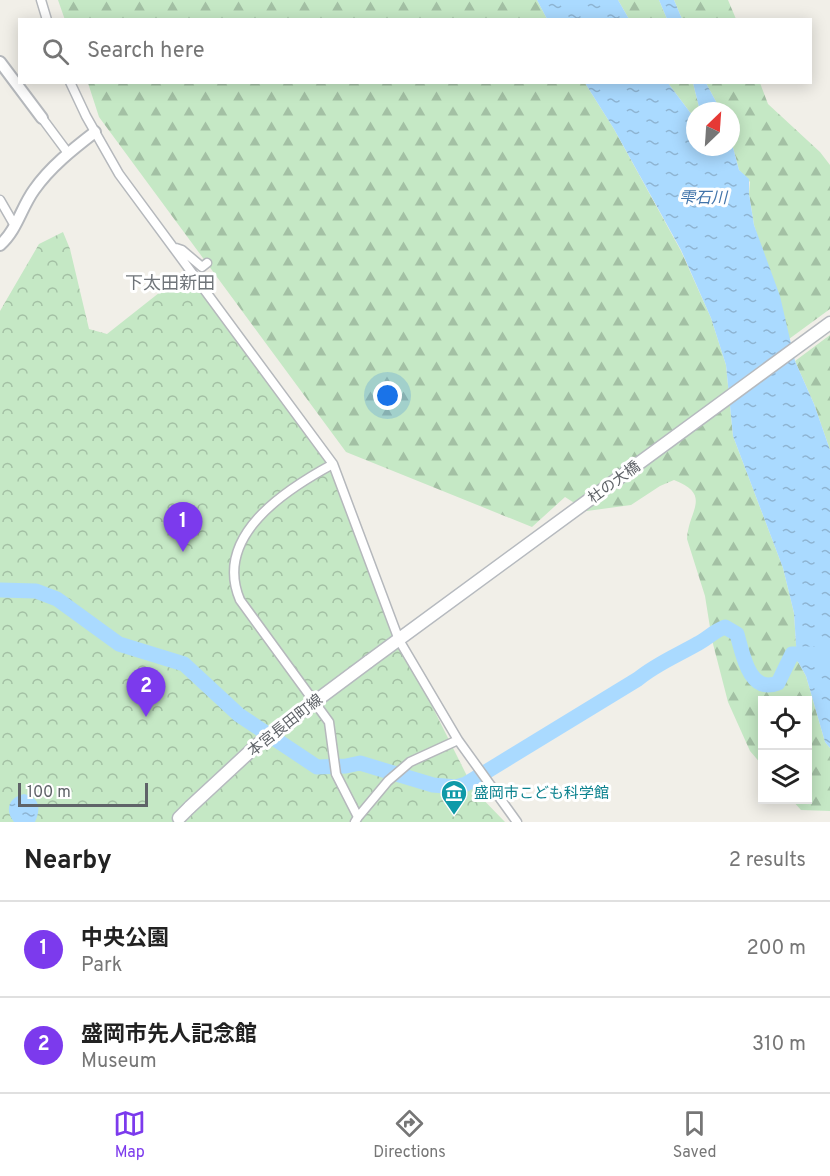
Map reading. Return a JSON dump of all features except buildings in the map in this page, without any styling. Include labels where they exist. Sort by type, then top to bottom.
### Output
[{"type":"main road","name":"杜の大橋","points":[[399,640],[830,323]]},
{"type":"main road","name":"本宮長田町線","points":[[179,818],[258,744],[399,640]]},
{"type":"street","points":[[41,0],[46,18]]},
{"type":"street","points":[[0,62],[68,153]]},
{"type":"street","points":[[71,84],[94,132],[119,174],[333,464],[399,640],[458,740],[517,822]]},
{"type":"street","points":[[0,245],[15,226],[34,190],[68,153],[94,132]]},
{"type":"street","points":[[0,200],[15,226]]},
{"type":"street","points":[[174,248],[182,250],[202,267],[207,263]]},
{"type":"street","points":[[333,464],[300,483],[269,505],[257,519],[238,550],[233,563],[235,588],[240,600],[329,722],[334,768],[357,820],[388,781],[410,762],[458,740]]},
{"type":"green space","points":[[58,0],[537,0],[546,18],[64,18]]},
{"type":"green space","points":[[618,0],[659,0],[667,18],[628,18]]},
{"type":"green space","points":[[674,0],[728,0],[736,18],[682,18]]},
{"type":"green space","points":[[88,84],[586,84],[614,129],[681,251],[711,318],[726,365],[733,436],[783,568],[794,613],[797,660],[806,676],[812,696],[758,696],[758,760],[750,751],[728,702],[712,640],[705,596],[687,539],[696,498],[686,486],[674,480],[660,486],[631,505],[587,511],[565,497],[532,527],[346,452],[99,117]]},
{"type":"green space","points":[[669,84],[693,84],[698,102],[686,102],[686,107]]},
{"type":"green space","points":[[707,84],[760,84],[768,104],[820,152],[830,165],[830,309],[789,339],[754,225],[749,194],[750,182],[739,170],[735,156],[740,156],[740,102],[716,102]]},
{"type":"green space","points":[[63,232],[70,249],[89,329],[107,334],[188,270],[333,464],[399,640],[474,790],[505,822],[0,822],[0,311],[39,244]]},
{"type":"green space","points":[[830,335],[830,450],[814,404],[795,361]]},
{"type":"green space","points":[[812,697],[825,742],[830,748],[830,811],[801,810],[796,804],[812,804]]},
{"type":"water","points":[[537,0],[618,0],[628,18],[546,18]]},
{"type":"water","points":[[659,0],[674,0],[682,18],[667,18]]},
{"type":"water","name":"雫石川","points":[[586,84],[669,84],[686,107],[686,156],[735,156],[739,170],[749,179],[754,225],[780,296],[795,361],[814,404],[830,450],[830,748],[825,742],[806,676],[797,660],[794,613],[783,568],[733,436],[726,365],[711,318],[681,250],[614,129]]},
{"type":"water","points":[[693,84],[707,84],[716,102],[698,102]]},
{"type":"water","points":[[24,794],[33,798],[38,804],[35,822],[14,822],[9,813],[12,801]]},
{"type":"waterway","points":[[0,590],[36,591],[57,599],[119,644],[184,664],[239,715],[317,767],[360,763],[433,785],[456,787],[466,784],[659,664],[725,627],[737,634],[749,671],[760,683],[768,685],[778,683],[792,654],[830,654]]},
{"type":"place","name":"中央公園","points":[[183,552]]},
{"type":"place","name":"盛岡市先人記念館","points":[[146,717]]},
{"type":"place","name":"盛岡市こども科学館","points":[[454,816]]},
{"type":"district","name":"下太田新田","points":[[170,283]]}]
